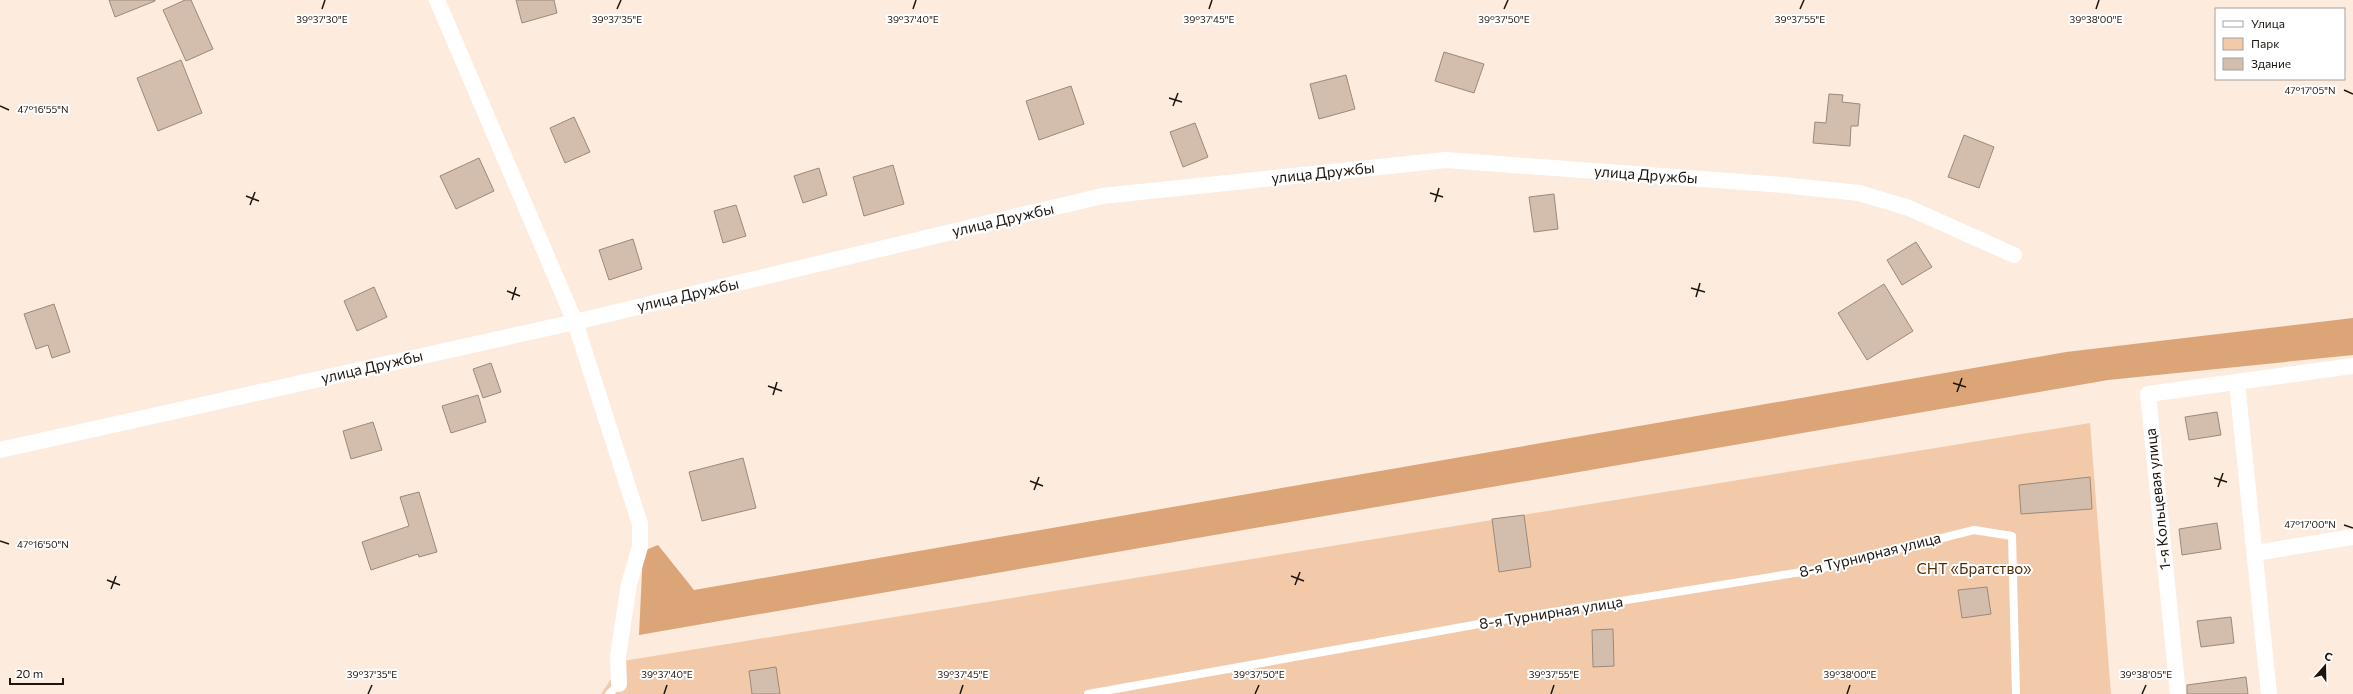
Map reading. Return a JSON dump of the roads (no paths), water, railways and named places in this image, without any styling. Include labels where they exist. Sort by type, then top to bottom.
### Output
[{"type":"street","points":[[437,0],[575,322],[640,524],[640,548],[629,584],[618,656],[617,691]]},
{"type":"street","name":"улица Дружбы","points":[[0,450],[575,322],[1102,196],[1446,160],[1782,185],[1859,193],[1909,208],[2014,255]]},
{"type":"street","name":"1-я Кольцевая улица","points":[[2178,694],[2148,394],[2353,366]]},
{"type":"street","points":[[2237,383],[2269,694]]},
{"type":"street","points":[[2254,553],[2353,537]]},
{"type":"lane","name":"8-я Турнирная улица","points":[[1088,694],[1496,621],[1814,570],[1974,530],[2012,536],[2016,694]]},
{"type":"park label","name":"СНТ «Братство»","points":[[1974,569]]}]
